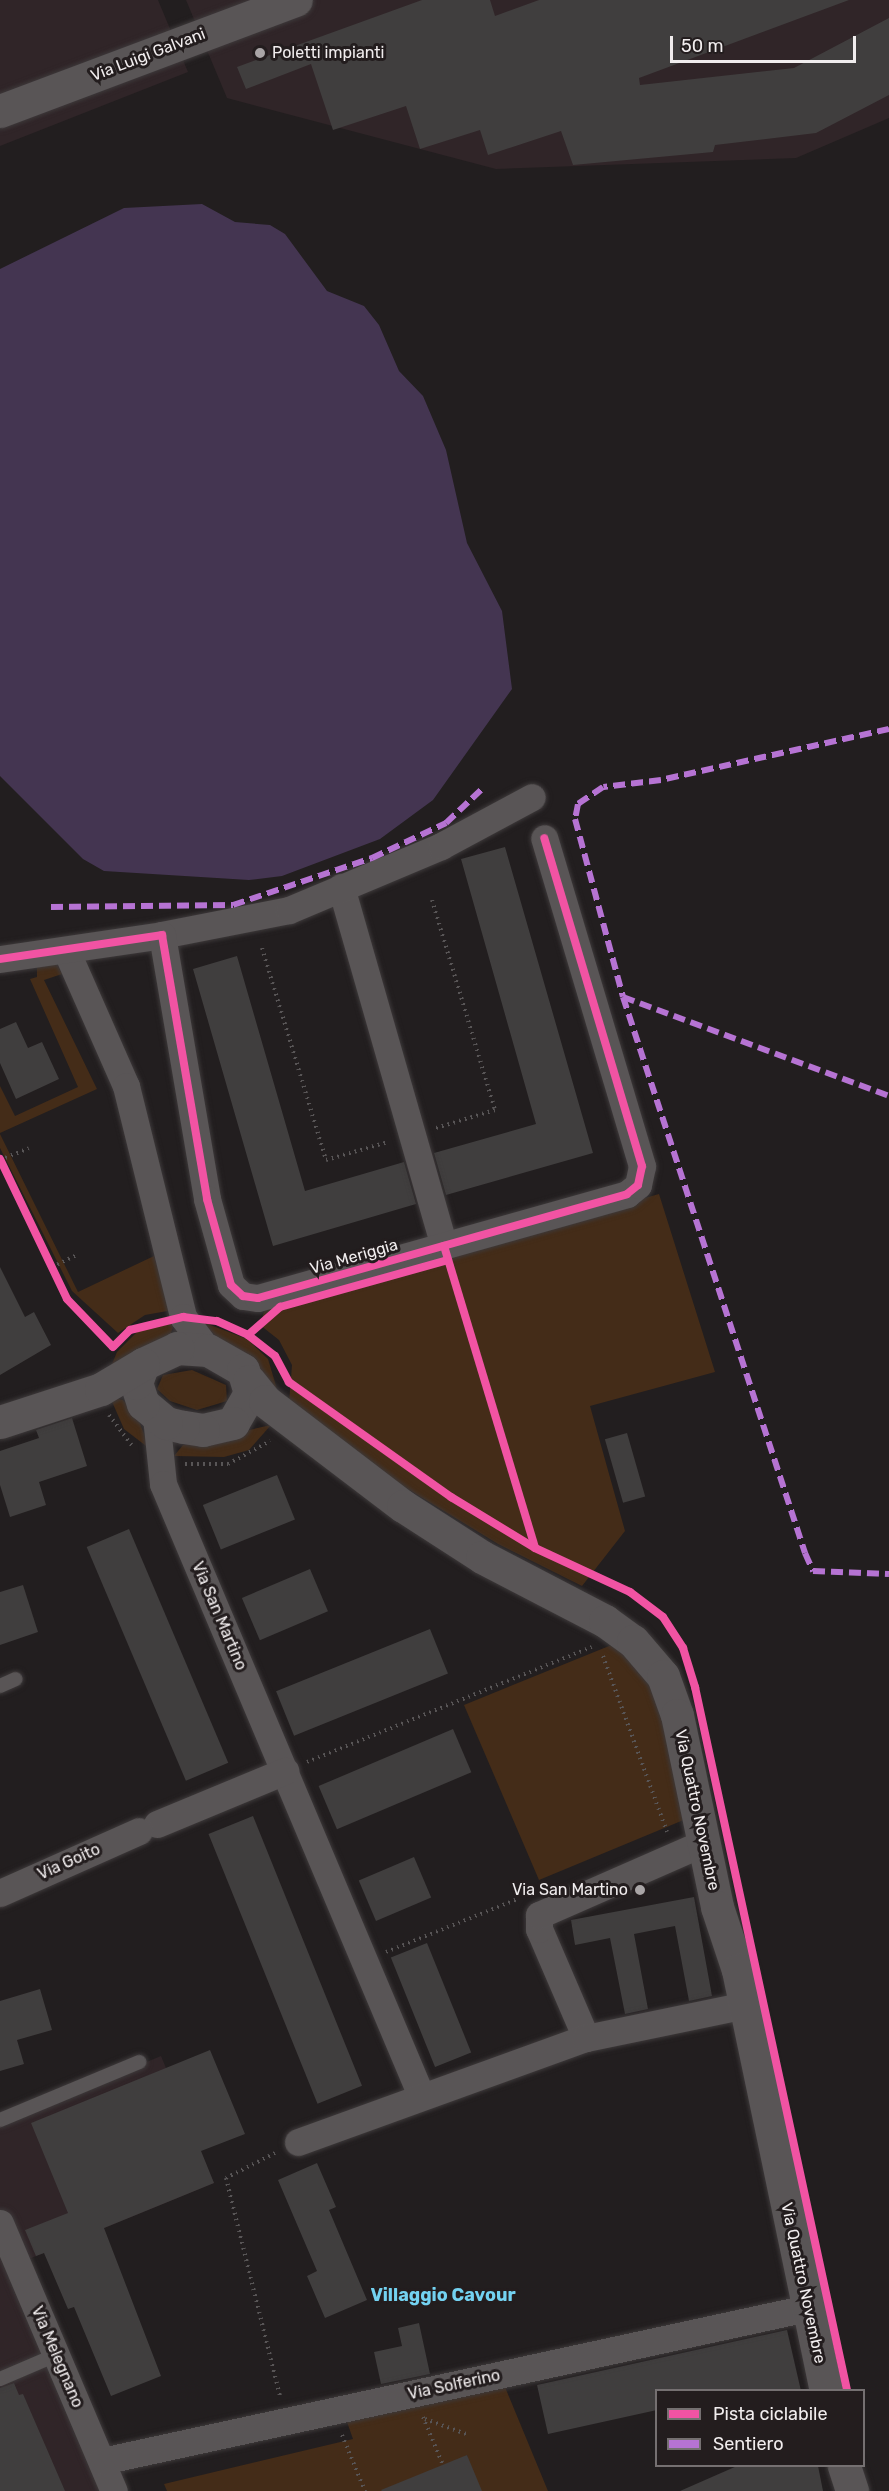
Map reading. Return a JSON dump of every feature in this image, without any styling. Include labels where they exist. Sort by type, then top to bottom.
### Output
[{"type":"street","name":"Via Luigi Galvani","points":[[0,111],[296,0]]},
{"type":"street","points":[[0,959],[162,935],[263,917],[441,846],[532,798]]},
{"type":"street","name":"Via Meriggia","points":[[162,935],[207,1199],[231,1285],[243,1296],[258,1298],[627,1194],[638,1185],[642,1166],[544,838]]},
{"type":"street","points":[[341,887],[444,1246]]},
{"type":"street","points":[[66,950],[126,1086],[183,1317],[208,1350],[157,1390]]},
{"type":"street","points":[[157,1390],[183,1317]]},
{"type":"street","name":"Via Quattro Novembre","points":[[208,1350],[231,1360],[288,1419],[402,1506],[482,1557],[605,1621],[650,1657],[677,1716],[703,1843],[745,2005],[826,2389]]},
{"type":"street","points":[[242,1415],[249,1381]]},
{"type":"street","points":[[0,1422],[101,1389],[157,1390],[219,1429],[242,1415],[288,1419]]},
{"type":"street","name":"Via San Martino","points":[[157,1390],[163,1484],[285,1771],[432,2089]]},
{"type":"street","name":"Via Goito","points":[[0,1893],[285,1771]]},
{"type":"street","points":[[586,2038],[538,1929],[539,1916],[703,1843]]},
{"type":"street","points":[[298,2142],[432,2089],[586,2038],[745,2005]]},
{"type":"street","name":"Via Melegnano","points":[[0,2223],[114,2491]]},
{"type":"street","name":"Via Solferino","points":[[102,2461],[807,2308]]},
{"type":"street","points":[[844,2467],[852,2491]]},
{"type":"lane","points":[[0,1686],[16,1679]]},
{"type":"lane","points":[[0,2120],[139,2062]]},
{"type":"lane","points":[[0,2379],[57,2355]]},
{"type":"path","points":[[432,900],[495,1110]]},
{"type":"path","points":[[262,948],[326,1160]]},
{"type":"path","points":[[5,1171],[0,1160],[29,1148]]},
{"type":"path","points":[[444,1246],[535,1548]]},
{"type":"path","points":[[47,1256],[54,1271],[77,1255]]},
{"type":"path","points":[[237,1331],[257,1342]]},
{"type":"path","points":[[516,1537],[546,1553]]},
{"type":"path","points":[[285,1771],[599,1644],[668,1836]]},
{"type":"path","points":[[286,2421],[226,2178],[298,2142]]},
{"type":"path","points":[[414,2394],[443,2465]]},
{"type":"path","points":[[333,2412],[365,2491]]},
{"type":"path","points":[[424,2419],[469,2435]]},
{"type":"shaded area","points":[[0,0],[158,0],[188,72],[0,146]]},
{"type":"shaded area","points":[[186,0],[889,0],[889,118],[796,158],[496,169],[227,98]]},
{"type":"shaded area","points":[[202,204],[235,222],[270,225],[285,234],[327,291],[364,306],[379,325],[399,371],[423,396],[446,450],[467,543],[502,611],[512,689],[433,800],[380,839],[282,876],[249,880],[104,871],[83,859],[0,776],[0,269],[124,208]]},
{"type":"shaded area","points":[[37,959],[57,964],[62,974],[44,980],[97,1089],[0,1133],[0,1086],[15,1116],[78,1087],[30,979],[37,977]]},
{"type":"shaded area","points":[[0,1134],[78,1292],[154,1256],[173,1310],[145,1315],[118,1333],[72,1291],[0,1148]]},
{"type":"shaded area","points":[[659,1194],[715,1372],[590,1406],[625,1531],[582,1586],[498,1544],[398,1483],[289,1403],[292,1365],[279,1340],[260,1325],[266,1305]]},
{"type":"shaded area","points":[[175,1321],[170,1336],[110,1369],[117,1352],[137,1332]]},
{"type":"shaded area","points":[[200,1321],[247,1339],[268,1359],[279,1396]]},
{"type":"shaded area","points":[[192,1370],[226,1385],[227,1401],[197,1410],[170,1401],[157,1389],[163,1375]]},
{"type":"shaded area","points":[[110,1397],[123,1400],[137,1416],[150,1449],[124,1429]]},
{"type":"shaded area","points":[[271,1425],[249,1450],[224,1457],[174,1456],[183,1445]]},
{"type":"shaded area","points":[[614,1644],[646,1674],[659,1704],[686,1819],[539,1880],[464,1705]]},
{"type":"shaded area","points":[[161,2056],[214,2183],[24,2261],[114,2491],[0,2491],[0,2123]]},
{"type":"shaded area","points":[[505,2387],[548,2491],[478,2491],[467,2455],[413,2491],[167,2491],[164,2484],[353,2439],[347,2422]]},
{"type":"building","points":[[422,0],[490,0],[495,16],[539,0],[849,0],[639,78],[640,85],[794,68],[889,18],[889,95],[816,133],[715,145],[713,152],[573,165],[561,131],[488,155],[480,130],[420,149],[406,106],[333,130],[311,64],[246,89],[237,67]]},
{"type":"building","points":[[505,847],[593,1153],[446,1195],[434,1153],[536,1124],[461,859]]},
{"type":"building","points":[[237,956],[305,1191],[404,1162],[416,1204],[273,1246],[193,969]]},
{"type":"building","points":[[16,1022],[28,1048],[42,1042],[59,1079],[16,1099],[0,1063],[0,1029]]},
{"type":"building","points":[[0,1267],[25,1317],[34,1312],[51,1345],[0,1375]]},
{"type":"building","points":[[72,1418],[87,1466],[39,1482],[46,1505],[10,1517],[0,1485],[0,1451],[39,1438],[36,1430]]},
{"type":"building","points":[[627,1433],[645,1496],[623,1503],[605,1439]]},
{"type":"building","points":[[277,1475],[295,1520],[221,1549],[203,1505]]},
{"type":"building","points":[[129,1529],[228,1763],[186,1781],[87,1547]]},
{"type":"building","points":[[310,1569],[328,1611],[260,1640],[242,1598]]},
{"type":"building","points":[[23,1585],[38,1632],[0,1645],[0,1592]]},
{"type":"building","points":[[430,1629],[448,1674],[294,1736],[276,1691]]},
{"type":"building","points":[[453,1729],[471,1772],[337,1829],[319,1786]]},
{"type":"building","points":[[253,1816],[362,2086],[318,2104],[208,1834]]},
{"type":"building","points":[[414,1857],[431,1898],[376,1921],[359,1880]]},
{"type":"building","points":[[694,1897],[712,1996],[689,2001],[675,1926],[634,1934],[648,2009],[625,2014],[610,1938],[575,1945],[571,1920]]},
{"type":"building","points":[[427,1943],[471,2052],[435,2067],[391,1958]]},
{"type":"building","points":[[40,1989],[52,2030],[17,2040],[24,2064],[0,2071],[0,2001]]},
{"type":"building","points":[[210,2050],[245,2134],[201,2151],[214,2183],[104,2228],[161,2376],[111,2396],[74,2307],[68,2309],[44,2253],[36,2256],[25,2230],[68,2213],[31,2123]]},
{"type":"building","points":[[317,2163],[336,2207],[329,2210],[367,2300],[325,2318],[307,2276],[317,2271],[278,2180]]},
{"type":"building","points":[[419,2323],[430,2374],[381,2384],[374,2352],[402,2346],[398,2328]]},
{"type":"building","points":[[787,2330],[801,2389],[655,2389],[655,2410],[548,2434],[537,2385]]},
{"type":"building","points":[[14,2383],[19,2395],[23,2394],[65,2491],[0,2491],[0,2388]]},
{"type":"building","points":[[467,2455],[482,2491],[381,2490]]},
{"type":"building","points":[[735,2467],[818,2467],[823,2491],[680,2491]]},
{"type":"marked path","points":[[889,729],[661,780],[603,787],[578,804],[575,819],[623,997],[805,1553],[813,1571],[889,1574]]},
{"type":"marked path","points":[[51,907],[233,905],[372,858],[446,823],[483,788]]},
{"type":"marked path","points":[[623,997],[889,1096]]},
{"type":"cycle path","points":[[0,959],[162,935],[207,1199],[231,1285],[243,1296],[258,1298],[627,1194],[638,1185],[642,1166],[544,838]]},
{"type":"cycle path","points":[[0,1159],[67,1299],[113,1347],[130,1330],[183,1317],[217,1321],[248,1335],[275,1356],[289,1382],[451,1497],[535,1548],[630,1592],[663,1617],[683,1648],[695,1687],[847,2389]]},
{"type":"cycle path","points":[[444,1246],[535,1548]]},
{"type":"cycle path","points":[[248,1335],[280,1307],[448,1260]]},
{"type":"place","name":"Poletti impianti","points":[[260,53]]},
{"type":"place","name":"Via San Martino","points":[[640,1890]]},
{"type":"district","name":"Villaggio Cavour","points":[[443,2295]]}]
